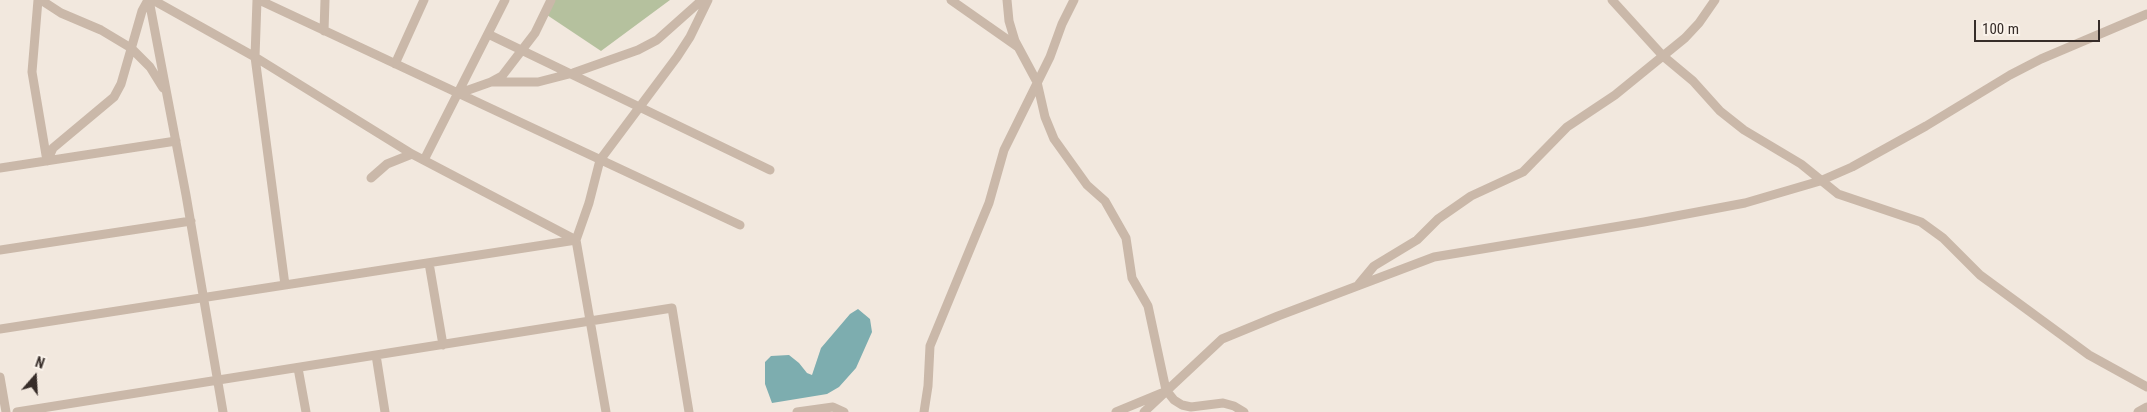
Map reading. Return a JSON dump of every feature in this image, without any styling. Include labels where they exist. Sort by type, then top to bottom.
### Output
[{"type":"street","points":[[47,161],[32,72],[39,0],[61,13],[101,30],[132,48],[150,67],[166,92]]},
{"type":"street","points":[[47,161],[53,148],[114,97],[121,84],[142,11],[150,0]]},
{"type":"street","points":[[150,0],[254,57],[412,154],[576,240]]},
{"type":"street","points":[[150,0],[223,412]]},
{"type":"street","points":[[286,286],[254,57],[258,0],[740,225]]},
{"type":"street","points":[[324,31],[325,0]]},
{"type":"street","points":[[395,64],[424,0]]},
{"type":"street","points":[[424,160],[505,0]]},
{"type":"street","points":[[457,94],[502,76],[535,32],[551,0]]},
{"type":"street","points":[[491,82],[538,82],[570,74],[638,50],[657,40],[702,0]]},
{"type":"street","points":[[606,412],[576,240],[589,203],[600,160],[690,37],[708,0]]},
{"type":"street","points":[[951,0],[1018,48]]},
{"type":"street","points":[[1007,0],[1009,21],[1018,48],[1037,82],[1054,140],[1087,184],[1105,201],[1126,238],[1132,278],[1148,306],[1166,390],[1174,400],[1182,405],[1191,407],[1223,403],[1234,406],[1244,412]]},
{"type":"street","points":[[924,412],[928,386],[930,346],[989,203],[1004,150],[1050,57],[1062,24],[1074,0]]},
{"type":"street","points":[[1612,0],[1663,56],[1693,80],[1720,111],[1744,130],[1801,164],[1838,194],[1921,222],[1943,238],[1980,275],[2089,355],[2147,387]]},
{"type":"street","points":[[1358,285],[1374,266],[1417,240],[1438,219],[1471,196],[1523,172],[1567,126],[1615,95],[1663,56],[1699,23],[1714,0]]},
{"type":"street","points":[[1144,412],[1222,339],[1358,285],[1434,257],[1736,205],[1820,181],[1926,126],[2010,75],[2041,59],[2147,14]]},
{"type":"street","points":[[488,34],[770,170]]},
{"type":"street","points":[[0,168],[176,141]]},
{"type":"street","points":[[371,178],[388,164],[412,154]]},
{"type":"street","points":[[0,250],[190,221]]},
{"type":"street","points":[[0,329],[576,240]]},
{"type":"street","points":[[429,263],[443,345]]},
{"type":"street","points":[[17,412],[672,308],[689,412]]},
{"type":"street","points":[[376,355],[386,412]]},
{"type":"street","points":[[298,368],[306,412]]},
{"type":"street","points":[[0,377],[6,412]]},
{"type":"street","points":[[1116,412],[1166,390]]},
{"type":"street","points":[[797,412],[833,407],[844,412]]},
{"type":"street","points":[[2138,412],[2147,407]]},
{"type":"green space","points":[[551,0],[670,0],[601,51],[544,13]]},
{"type":"water","points":[[858,309],[870,319],[872,332],[856,368],[839,387],[827,394],[772,403],[765,384],[765,362],[771,356],[789,355],[807,373],[812,375],[821,348],[850,314]]}]
